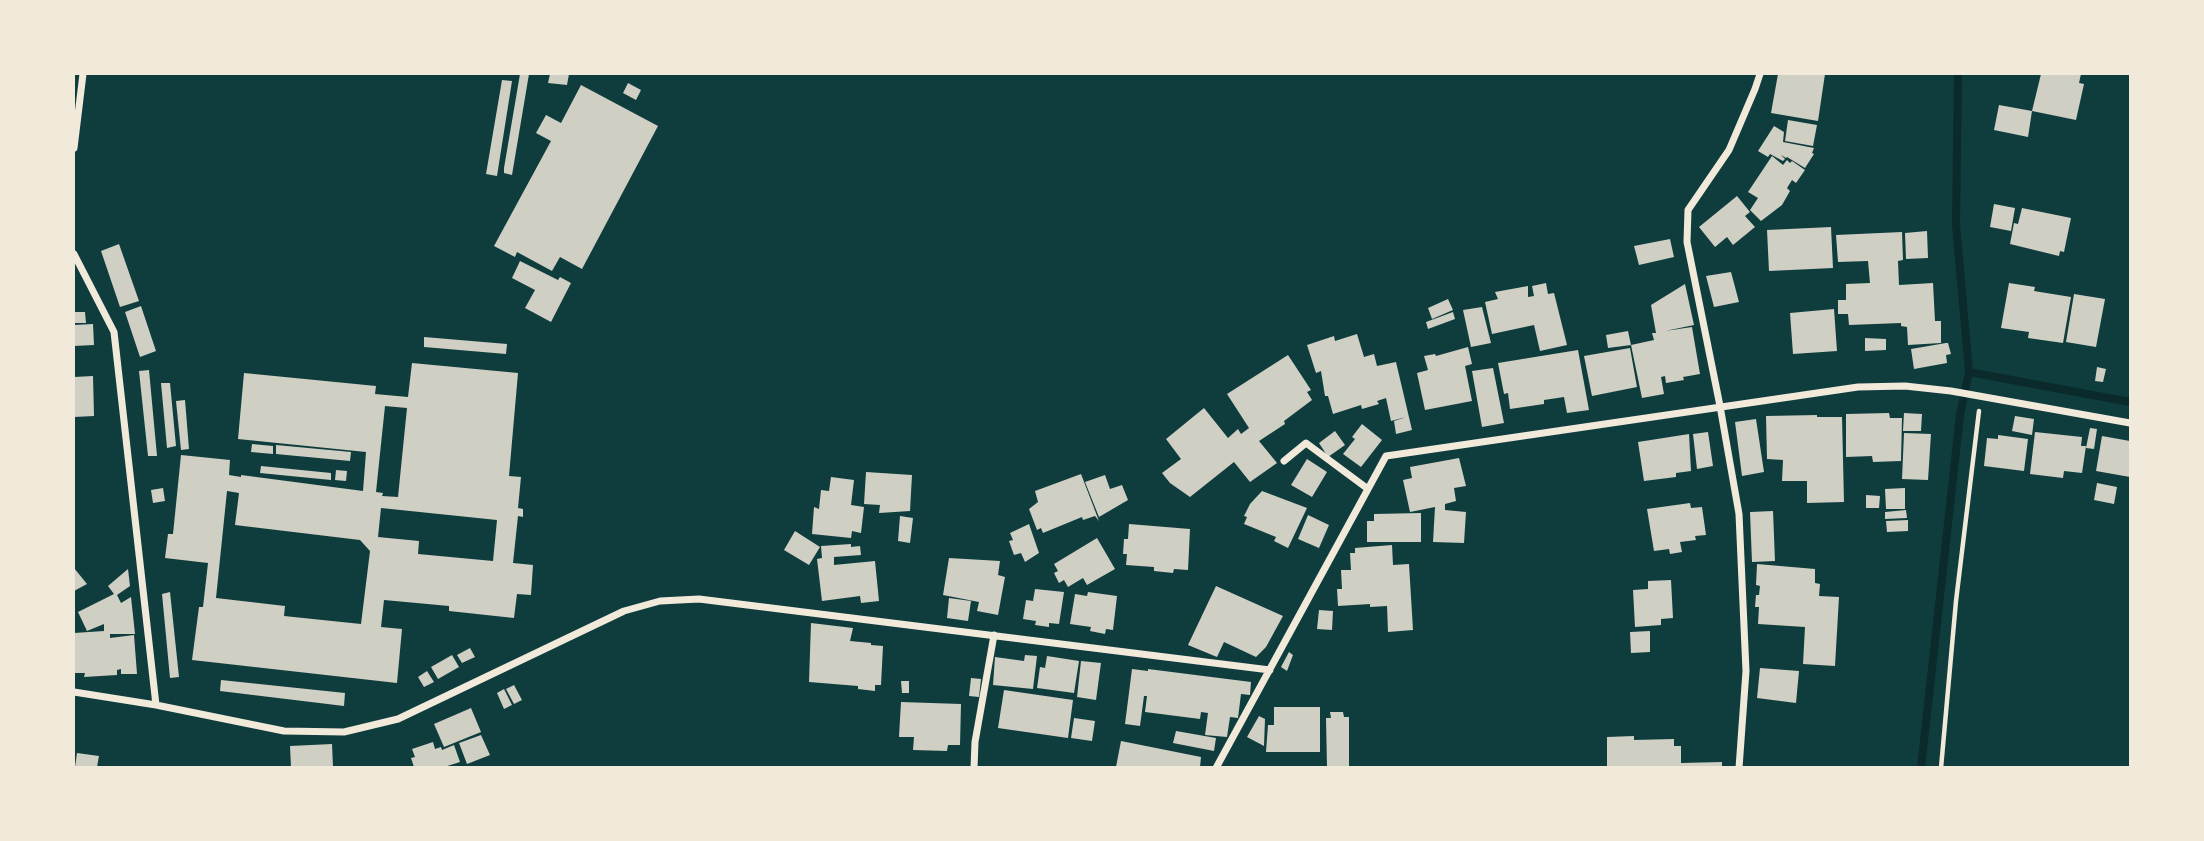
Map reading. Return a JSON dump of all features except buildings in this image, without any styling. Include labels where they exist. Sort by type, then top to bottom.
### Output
[{"type":"street","points":[[74,148],[83,74]]},
{"type":"street","points":[[1740,768],[1746,671],[1739,514],[1687,242],[1688,210],[1729,150],[1760,74]]},
{"type":"street","points":[[74,254],[114,332],[156,705]]},
{"type":"street","points":[[1216,768],[1386,456],[1720,405],[1858,387],[1905,386],[1951,391],[2130,423]]},
{"type":"street","points":[[1284,461],[1306,443],[1368,489]]},
{"type":"street","points":[[74,692],[156,705],[284,731],[344,732],[398,719],[624,611],[660,601],[699,599],[1270,670]]},
{"type":"street","points":[[974,768],[975,742],[994,635]]},
{"type":"path","points":[[1941,768],[1977,396]]},
{"type":"waterway","points":[[1921,768],[1960,415],[1969,372],[1956,224],[1958,74]]},
{"type":"waterway","points":[[1969,372],[2130,402]]}]
